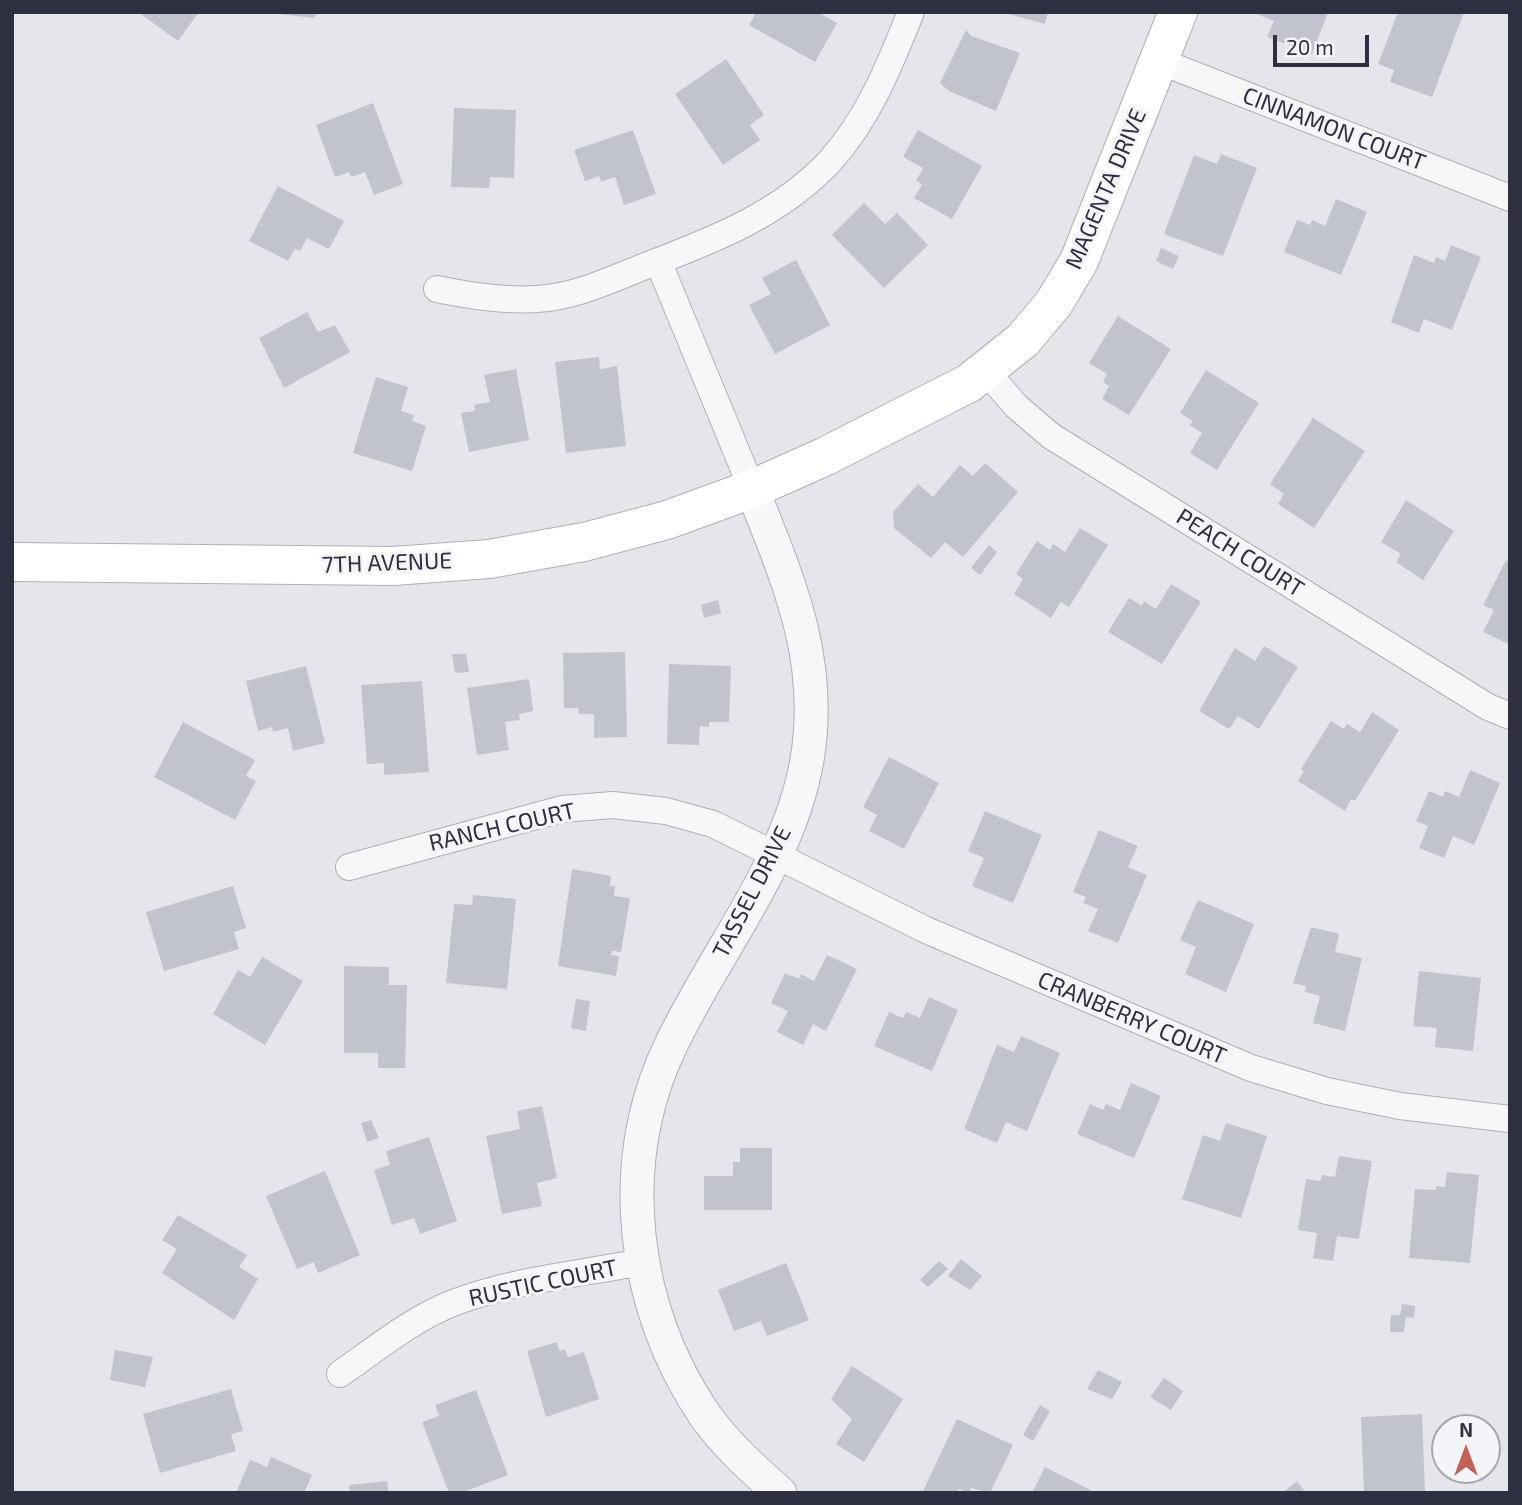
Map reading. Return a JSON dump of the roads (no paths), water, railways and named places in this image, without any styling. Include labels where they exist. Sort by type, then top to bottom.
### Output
[{"type":"main road","name":"MAGENTA DRIVE","points":[[752,489],[826,456],[969,383],[1023,340],[1054,303],[1079,261],[1178,12]]},
{"type":"main road","name":"7TH AVENUE","points":[[12,562],[393,566],[489,559],[584,542],[667,520],[752,489]]},
{"type":"street","points":[[436,289],[495,300],[539,299],[583,291],[750,223],[795,194],[831,160],[862,119],[911,12]]},
{"type":"street","name":"CINNAMON COURT","points":[[1159,61],[1510,198]]},
{"type":"street","name":"TASSEL DRIVE","points":[[658,261],[797,604],[809,656],[812,710],[807,760],[794,812],[775,854],[669,1048],[650,1100],[639,1169],[637,1210],[642,1262],[654,1314],[677,1368],[691,1392],[705,1415],[741,1458],[780,1493]]},
{"type":"street","name":"PEACH COURT","points":[[986,371],[1016,406],[1051,436],[1476,699],[1510,716]]},
{"type":"street","name":"RANCH COURT","points":[[349,867],[530,816],[562,809],[613,805],[666,811],[713,824],[775,854]]},
{"type":"street","name":"CRANBERRY COURT","points":[[775,854],[926,930],[1251,1068],[1351,1096],[1510,1119]]},
{"type":"street","name":"RUSTIC COURT","points":[[340,1374],[407,1328],[451,1304],[496,1288],[642,1262]]}]
